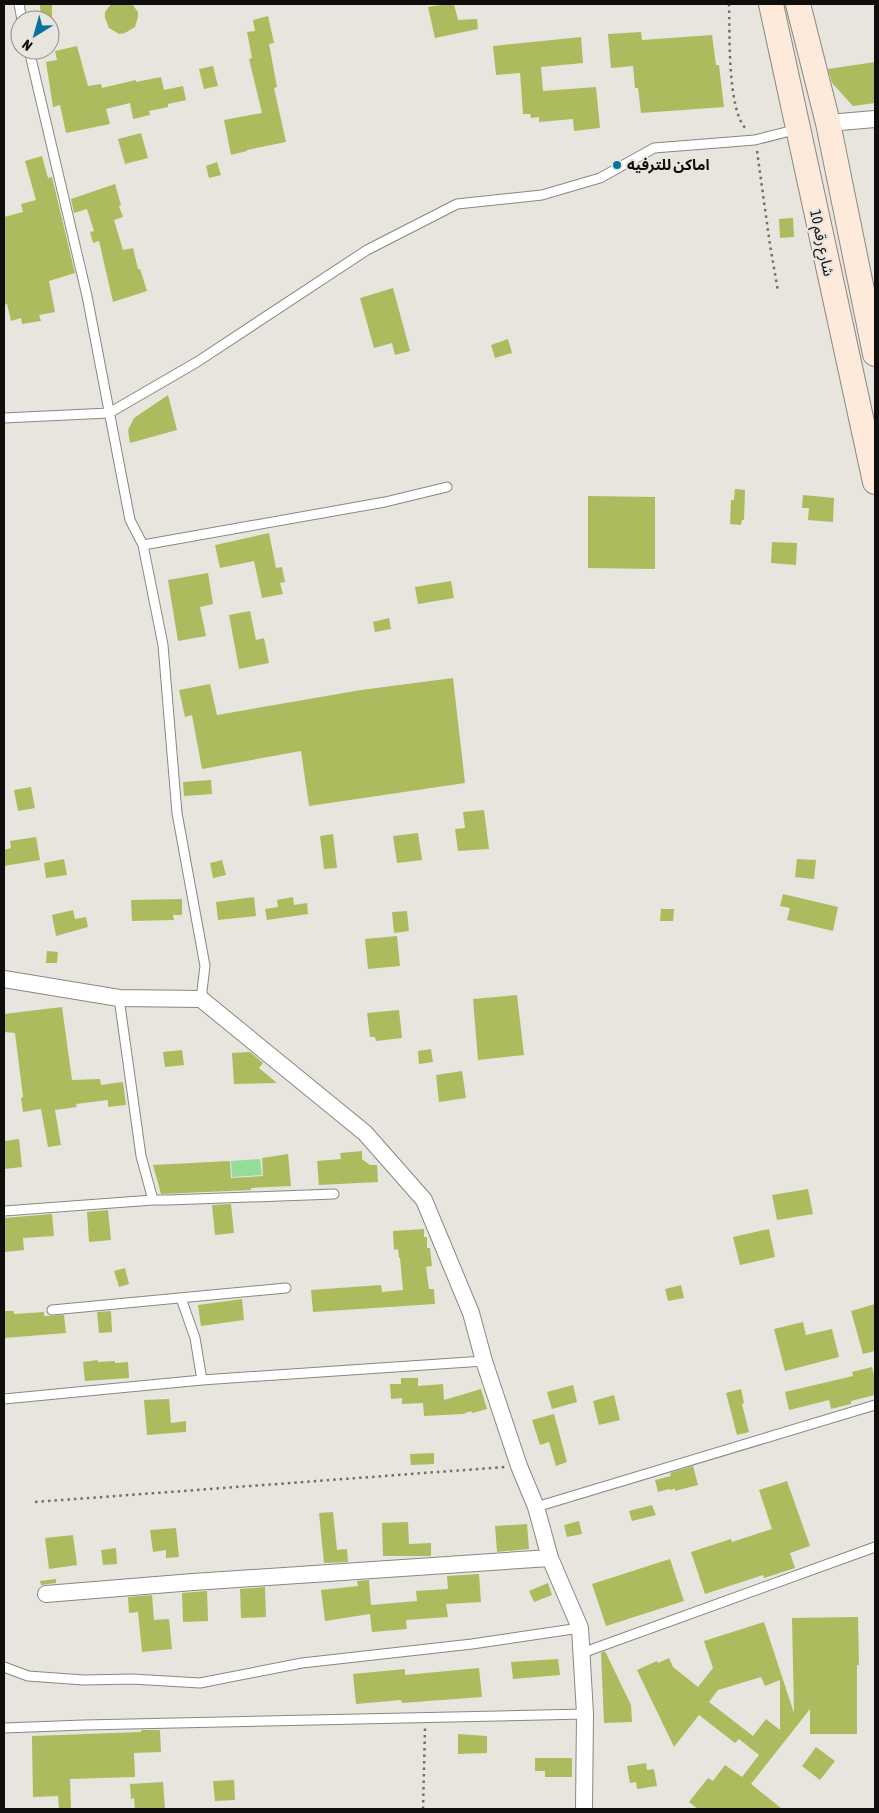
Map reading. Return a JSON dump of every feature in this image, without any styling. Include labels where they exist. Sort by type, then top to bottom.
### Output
[{"type":"main road","name":"شارع رقم 10","points":[[771,4],[875,482]]},
{"type":"main road","name":"شارع رقم 10","points":[[798,4],[828,123],[875,354]]},
{"type":"street","points":[[828,123],[875,119]]},
{"type":"street","points":[[4,979],[120,998],[202,998],[365,1133],[424,1200],[471,1313],[484,1361],[519,1466],[536,1507],[550,1558],[580,1628],[585,1714],[584,1809]]},
{"type":"street","points":[[46,1594],[202,1581],[550,1558]]},
{"type":"lane","points":[[31,60],[87,296],[130,520],[143,545],[163,645],[177,813],[206,966],[202,998]]},
{"type":"lane","points":[[4,418],[109,413],[197,362],[367,250],[457,204],[542,195],[600,178],[654,148],[755,140],[798,129]]},
{"type":"lane","points":[[143,545],[385,502],[447,487]]},
{"type":"lane","points":[[120,998],[141,1156],[153,1200]]},
{"type":"lane","points":[[4,1212],[153,1200],[334,1194]]},
{"type":"lane","points":[[52,1310],[286,1288]]},
{"type":"lane","points":[[181,1298],[195,1338],[202,1380]]},
{"type":"lane","points":[[4,1399],[202,1380],[484,1361]]},
{"type":"lane","points":[[536,1507],[875,1405]]},
{"type":"lane","points":[[582,1653],[875,1547]]},
{"type":"lane","points":[[4,1667],[28,1676],[84,1680],[132,1679],[200,1683],[302,1663],[472,1644],[580,1628]]},
{"type":"lane","points":[[4,1728],[84,1724],[585,1714]]},
{"type":"path","points":[[35,1502],[519,1466]]},
{"type":"path","points":[[423,1809],[425,1717]]},
{"type":"shaded area","points":[[260,1159],[262,1175],[232,1177],[231,1161]]},
{"type":"building","points":[[40,4],[52,4],[52,10],[40,10]]},
{"type":"building","points":[[111,4],[132,4],[138,12],[135,27],[119,34],[109,28],[105,12]]},
{"type":"building","points":[[454,4],[458,20],[477,19],[478,29],[435,38],[428,7]]},
{"type":"building","points":[[268,16],[274,43],[269,44],[277,87],[274,88],[286,142],[231,155],[224,120],[262,113],[249,59],[252,58],[247,32],[255,31],[253,20]]},
{"type":"building","points":[[641,32],[642,40],[712,35],[716,65],[719,65],[724,107],[641,113],[638,88],[635,88],[633,66],[611,68],[608,34]]},
{"type":"building","points":[[581,37],[583,63],[541,67],[543,91],[596,87],[600,128],[574,131],[573,119],[539,122],[539,117],[531,118],[530,114],[523,114],[520,73],[496,75],[493,46]]},
{"type":"building","points":[[77,46],[88,86],[101,84],[102,88],[136,80],[136,82],[161,77],[164,90],[183,86],[186,100],[168,104],[168,107],[149,111],[150,115],[133,119],[130,103],[106,109],[110,124],[66,133],[60,105],[53,107],[46,62],[60,60],[60,50]]},
{"type":"building","points":[[875,62],[875,103],[853,106],[832,83],[828,69]]},
{"type":"building","points":[[213,66],[218,86],[204,89],[199,69]]},
{"type":"building","points":[[141,133],[148,158],[125,164],[118,139]]},
{"type":"building","points":[[42,156],[48,178],[52,177],[75,273],[49,281],[55,312],[39,315],[41,321],[22,324],[21,318],[11,321],[7,304],[4,305],[4,217],[23,212],[21,204],[36,200],[25,161]]},
{"type":"building","points":[[217,162],[221,175],[209,178],[206,166]]},
{"type":"building","points":[[115,184],[123,217],[114,220],[123,250],[133,248],[138,269],[140,269],[147,291],[113,302],[99,241],[93,243],[90,232],[94,231],[87,209],[74,213],[71,199]]},
{"type":"building","points":[[793,218],[794,237],[780,238],[779,219]]},
{"type":"building","points":[[393,288],[410,351],[395,355],[392,343],[374,348],[360,298]]},
{"type":"building","points":[[508,339],[512,353],[495,358],[491,345]]},
{"type":"building","points":[[168,395],[177,430],[130,443],[128,430],[134,418]]},
{"type":"building","points":[[735,489],[745,490],[744,520],[742,520],[741,525],[730,524],[731,500],[734,500]]},
{"type":"building","points":[[803,495],[834,498],[833,522],[808,520],[809,508],[802,508]]},
{"type":"building","points":[[588,496],[655,497],[655,569],[588,568]]},
{"type":"building","points":[[269,533],[276,568],[282,567],[285,582],[280,583],[283,594],[262,598],[254,561],[220,568],[215,545]]},
{"type":"building","points":[[772,542],[797,543],[796,565],[771,563]]},
{"type":"building","points":[[208,573],[213,604],[200,607],[206,636],[178,641],[168,580]]},
{"type":"building","points":[[451,581],[454,598],[418,604],[415,587]]},
{"type":"building","points":[[250,611],[256,640],[264,638],[269,663],[239,669],[229,615]]},
{"type":"building","points":[[389,618],[391,629],[375,632],[373,622]]},
{"type":"building","points":[[453,678],[465,783],[309,806],[301,751],[202,769],[192,715],[185,717],[179,690],[210,684],[217,715],[361,690]]},
{"type":"building","points":[[211,780],[212,794],[184,796],[183,782]]},
{"type":"building","points":[[31,787],[35,808],[18,811],[14,790]]},
{"type":"building","points":[[484,810],[489,849],[458,851],[455,829],[465,828],[463,812]]},
{"type":"building","points":[[418,833],[422,860],[397,863],[393,836]]},
{"type":"building","points":[[333,834],[337,868],[324,869],[320,836]]},
{"type":"building","points":[[36,837],[40,860],[4,866],[4,850],[11,848],[10,841]]},
{"type":"building","points":[[64,859],[67,875],[46,878],[44,863]]},
{"type":"building","points":[[797,859],[816,860],[814,879],[795,877]]},
{"type":"building","points":[[222,860],[226,875],[213,878],[210,863]]},
{"type":"building","points":[[783,894],[838,907],[833,931],[787,920],[790,908],[780,906]]},
{"type":"building","points":[[254,897],[256,916],[218,920],[216,902]]},
{"type":"building","points":[[293,897],[294,905],[307,903],[308,914],[267,920],[265,909],[278,907],[277,900]]},
{"type":"building","points":[[182,899],[182,915],[173,915],[174,920],[132,921],[131,900]]},
{"type":"building","points":[[661,909],[674,909],[673,921],[660,921]]},
{"type":"building","points":[[73,910],[75,919],[86,917],[88,927],[56,936],[52,915]]},
{"type":"building","points":[[407,911],[409,931],[394,933],[392,912]]},
{"type":"building","points":[[397,936],[400,966],[368,969],[365,939]]},
{"type":"building","points":[[47,951],[58,952],[57,963],[46,963]]},
{"type":"building","points":[[517,995],[524,1055],[478,1060],[473,999]]},
{"type":"building","points":[[62,1007],[72,1080],[100,1079],[101,1085],[123,1082],[126,1105],[108,1107],[108,1100],[76,1104],[77,1107],[55,1110],[61,1145],[48,1147],[41,1109],[23,1112],[21,1098],[23,1097],[15,1033],[4,1032],[4,1014]]},
{"type":"building","points":[[399,1010],[402,1038],[376,1041],[375,1037],[370,1037],[367,1013]]},
{"type":"building","points":[[431,1049],[433,1062],[419,1064],[418,1051]]},
{"type":"building","points":[[182,1050],[184,1065],[165,1067],[163,1052]]},
{"type":"building","points":[[250,1052],[263,1063],[259,1068],[277,1083],[234,1084],[232,1053]]},
{"type":"building","points":[[462,1071],[466,1098],[439,1102],[436,1075]]},
{"type":"building","points":[[19,1139],[22,1167],[4,1169],[4,1141]]},
{"type":"building","points":[[362,1151],[362,1159],[370,1165],[377,1165],[378,1182],[319,1185],[317,1161],[341,1159],[340,1153]]},
{"type":"building","points":[[288,1154],[291,1186],[251,1188],[251,1190],[161,1194],[153,1165],[230,1161],[231,1178],[263,1176],[262,1158]]},
{"type":"building","points":[[808,1189],[813,1214],[777,1220],[772,1195]]},
{"type":"building","points":[[231,1204],[234,1233],[215,1235],[212,1205]]},
{"type":"building","points":[[108,1210],[111,1240],[89,1242],[87,1212]]},
{"type":"building","points":[[52,1214],[54,1236],[23,1238],[24,1250],[4,1252],[4,1218]]},
{"type":"building","points":[[424,1229],[424,1237],[427,1237],[427,1248],[430,1248],[432,1266],[426,1267],[429,1289],[434,1289],[435,1304],[313,1312],[311,1290],[381,1285],[382,1292],[403,1290],[400,1258],[398,1249],[394,1250],[393,1231]]},
{"type":"building","points":[[769,1229],[775,1257],[740,1265],[733,1237]]},
{"type":"building","points":[[125,1268],[129,1284],[119,1287],[114,1271]]},
{"type":"building","points":[[681,1285],[684,1298],[668,1301],[665,1289]]},
{"type":"building","points":[[242,1299],[244,1320],[201,1326],[198,1305]]},
{"type":"building","points":[[875,1304],[875,1351],[863,1354],[851,1311]]},
{"type":"building","points":[[4,1311],[14,1311],[14,1314],[44,1312],[44,1316],[64,1315],[66,1333],[4,1338]]},
{"type":"building","points":[[111,1311],[112,1332],[99,1333],[97,1312]]},
{"type":"building","points":[[803,1322],[806,1335],[832,1329],[839,1357],[785,1371],[774,1329]]},
{"type":"building","points":[[98,1360],[98,1362],[128,1362],[129,1378],[85,1381],[83,1362]]},
{"type":"building","points":[[872,1367],[875,1379],[875,1395],[851,1401],[851,1404],[831,1409],[829,1400],[789,1410],[785,1392],[853,1376],[852,1372]]},
{"type":"building","points":[[401,1378],[418,1378],[418,1386],[443,1384],[444,1400],[481,1389],[487,1409],[463,1414],[424,1416],[423,1403],[402,1404],[402,1398],[391,1399],[390,1384],[401,1384]]},
{"type":"building","points":[[573,1385],[577,1402],[552,1409],[547,1392]]},
{"type":"building","points":[[741,1389],[744,1403],[742,1404],[749,1432],[737,1435],[726,1393]]},
{"type":"building","points":[[614,1395],[620,1420],[599,1425],[593,1401]]},
{"type":"building","points":[[169,1399],[171,1423],[186,1421],[186,1432],[147,1435],[144,1400]]},
{"type":"building","points":[[554,1414],[567,1462],[556,1466],[549,1442],[540,1445],[532,1420]]},
{"type":"building","points":[[434,1453],[434,1464],[411,1465],[410,1454]]},
{"type":"building","points":[[693,1466],[698,1485],[675,1491],[675,1489],[669,1489],[658,1492],[655,1480],[671,1476],[670,1473]]},
{"type":"building","points":[[787,1481],[810,1546],[790,1553],[795,1568],[764,1578],[763,1575],[705,1594],[691,1552],[731,1539],[732,1542],[772,1529],[759,1490]]},
{"type":"building","points":[[652,1505],[656,1515],[632,1521],[629,1511]]},
{"type":"building","points":[[333,1512],[337,1550],[347,1549],[348,1562],[324,1563],[319,1513]]},
{"type":"building","points":[[579,1521],[582,1534],[567,1537],[564,1525]]},
{"type":"building","points":[[408,1522],[409,1544],[431,1543],[431,1556],[383,1556],[382,1523]]},
{"type":"building","points":[[527,1524],[529,1549],[497,1552],[495,1526]]},
{"type":"building","points":[[176,1528],[179,1557],[166,1558],[166,1550],[153,1552],[150,1530]]},
{"type":"building","points":[[73,1535],[77,1565],[49,1569],[45,1538]]},
{"type":"building","points":[[116,1548],[117,1564],[103,1565],[101,1550]]},
{"type":"building","points":[[670,1559],[684,1601],[606,1626],[592,1584]]},
{"type":"building","points":[[479,1574],[481,1602],[446,1604],[448,1617],[406,1620],[407,1629],[372,1632],[370,1614],[325,1621],[321,1590],[358,1586],[357,1581],[369,1580],[371,1605],[417,1601],[416,1591],[448,1589],[447,1576]]},
{"type":"building","points":[[56,1579],[56,1583],[41,1585],[40,1581]]},
{"type":"building","points":[[548,1583],[552,1595],[534,1602],[529,1591]]},
{"type":"building","points":[[265,1587],[266,1617],[241,1618],[240,1589]]},
{"type":"building","points":[[207,1591],[208,1621],[183,1622],[182,1593]]},
{"type":"building","points":[[152,1595],[154,1620],[169,1619],[172,1649],[142,1652],[138,1612],[129,1613],[128,1597]]},
{"type":"building","points":[[858,1617],[857,1734],[810,1734],[810,1709],[751,1784],[782,1809],[698,1809],[689,1802],[708,1778],[713,1781],[725,1765],[742,1777],[759,1755],[739,1739],[735,1743],[699,1715],[674,1747],[637,1670],[669,1658],[673,1667],[698,1687],[713,1668],[704,1641],[764,1622],[794,1713],[792,1618]],"holes":[[[761,1677],[765,1686],[780,1680],[780,1730],[766,1719],[753,1736],[709,1702],[718,1690]]]},
{"type":"building","points":[[605,1651],[631,1705],[632,1722],[604,1723],[601,1653]]},
{"type":"building","points":[[558,1659],[560,1675],[513,1679],[511,1662]]},
{"type":"building","points":[[479,1668],[482,1697],[402,1703],[401,1700],[356,1704],[353,1674],[405,1669],[405,1675]]},
{"type":"building","points":[[141,1730],[160,1730],[161,1752],[134,1753],[135,1777],[70,1779],[71,1809],[59,1809],[58,1796],[33,1797],[32,1736],[141,1732]]},
{"type":"building","points":[[458,1734],[487,1736],[487,1753],[458,1754]]},
{"type":"building","points":[[816,1747],[835,1761],[820,1780],[802,1766]]},
{"type":"building","points":[[535,1758],[572,1758],[572,1777],[545,1777],[545,1771],[535,1771]]},
{"type":"building","points":[[646,1763],[647,1770],[654,1769],[657,1786],[637,1789],[636,1782],[630,1783],[627,1766]]},
{"type":"building","points":[[234,1780],[235,1800],[215,1801],[213,1781]]},
{"type":"building","points":[[163,1782],[165,1809],[135,1809],[134,1798],[131,1799],[130,1784]]},
{"type":"place","name":"اماكن للترفيه","points":[[617,165]]}]
